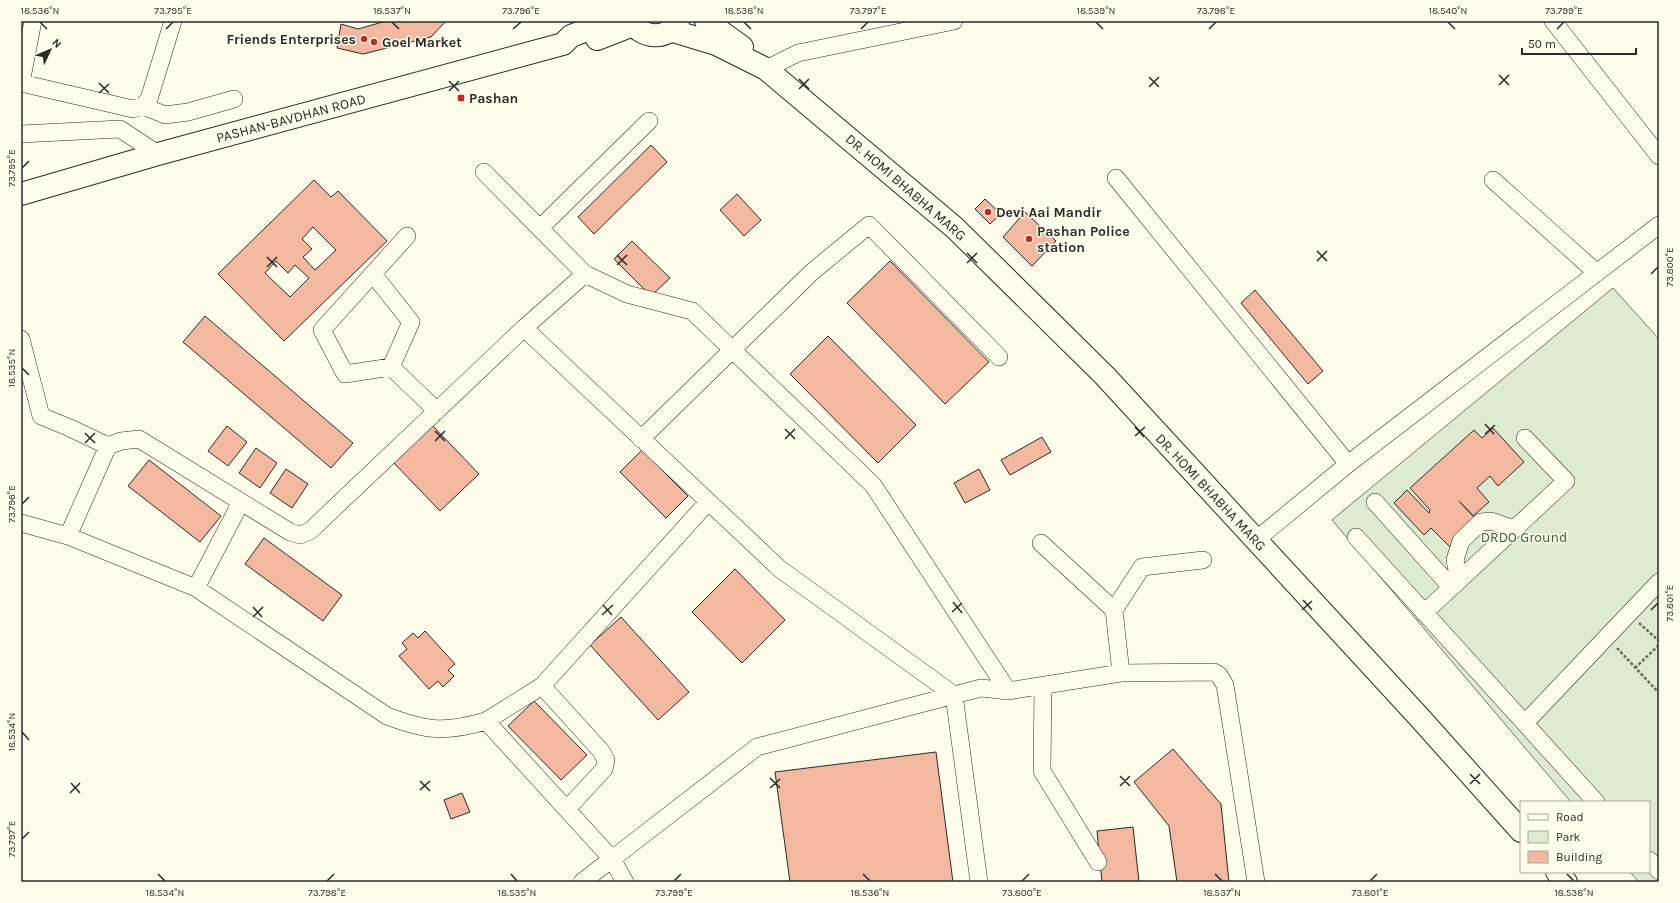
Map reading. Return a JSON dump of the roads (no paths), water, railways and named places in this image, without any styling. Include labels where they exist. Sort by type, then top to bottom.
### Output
[{"type":"main road","name":"PASHAN-BAVDHAN ROAD","points":[[21,194],[158,154],[562,44],[571,36],[610,21]]},
{"type":"main road","name":"DR. HOMI BHABHA MARG","points":[[706,21],[721,30],[748,52],[760,66],[955,228],[1105,376],[1419,717],[1520,830]]},
{"type":"main road","name":"PASHAN-BAVDHAN ROAD","points":[[562,44],[572,48],[631,23]]},
{"type":"main road","points":[[631,23],[644,34],[653,36],[662,34],[674,26]]},
{"type":"main road","name":"DR. HOMI BHABHA MARG","points":[[674,26],[716,44],[760,66]]},
{"type":"main road","points":[[1558,873],[1566,882]]},
{"type":"street","points":[[33,21],[21,83],[133,109],[143,106],[149,99],[173,21]]},
{"type":"street","points":[[760,66],[798,53],[900,26],[954,21]]},
{"type":"street","points":[[1553,21],[1659,156]]},
{"type":"street","points":[[143,106],[165,115],[188,112],[234,99]]},
{"type":"street","points":[[540,228],[649,121]]},
{"type":"street","points":[[21,134],[120,129],[158,154]]},
{"type":"street","points":[[484,172],[585,274],[627,294],[692,312],[873,485],[1008,691]]},
{"type":"street","points":[[1116,178],[1348,464]]},
{"type":"street","points":[[1493,180],[1597,272]]},
{"type":"street","points":[[642,439],[812,272],[869,225],[999,358]]},
{"type":"street","points":[[1256,540],[1348,464],[1659,225]]},
{"type":"street","points":[[391,367],[345,374],[322,330],[408,236]]},
{"type":"street","points":[[373,274],[411,322],[391,367]]},
{"type":"street","points":[[68,536],[108,446],[121,441],[139,439],[290,532],[300,535],[310,532],[524,328],[585,274]]},
{"type":"street","points":[[524,328],[780,569],[954,695],[979,882]]},
{"type":"street","points":[[21,339],[41,416],[108,446]]},
{"type":"street","points":[[391,367],[437,411]]},
{"type":"street","points":[[1424,613],[1566,481],[1525,438]]},
{"type":"street","points":[[196,588],[241,502]]},
{"type":"street","points":[[21,523],[68,536],[196,588],[387,716],[411,725],[432,730],[466,727],[486,721],[542,686],[708,502]]},
{"type":"street","points":[[1375,502],[1455,584]]},
{"type":"street","points":[[1455,584],[1455,560],[1461,541],[1481,522],[1491,520],[1514,529]]},
{"type":"street","points":[[1356,537],[1595,801]]},
{"type":"street","points":[[1041,543],[1114,610]]},
{"type":"street","points":[[1122,674],[1114,610],[1142,566],[1203,560]]},
{"type":"street","points":[[1525,723],[1659,582]]},
{"type":"street","points":[[582,882],[757,747],[981,688],[1008,691],[1122,674],[1208,671],[1219,675],[1225,685],[1256,882]]},
{"type":"street","points":[[542,686],[601,751],[606,760],[604,769],[567,809]]},
{"type":"street","points":[[1044,686],[1042,771],[1098,862]]},
{"type":"street","points":[[486,721],[612,859],[625,882]]},
{"type":"street","points":[[1650,861],[1659,871]]},
{"type":"place","name":"Friends Enterprises","points":[[364,39]]},
{"type":"place","name":"Goel Market","points":[[374,42]]},
{"type":"place","name":"Pashan","points":[[461,98]]},
{"type":"place","name":"Devi Aai Mandir","points":[[988,212]]},
{"type":"place","name":"Pashan Police station","points":[[1029,239]]},
{"type":"park label","name":"DRDO Ground","points":[[1524,537]]}]
